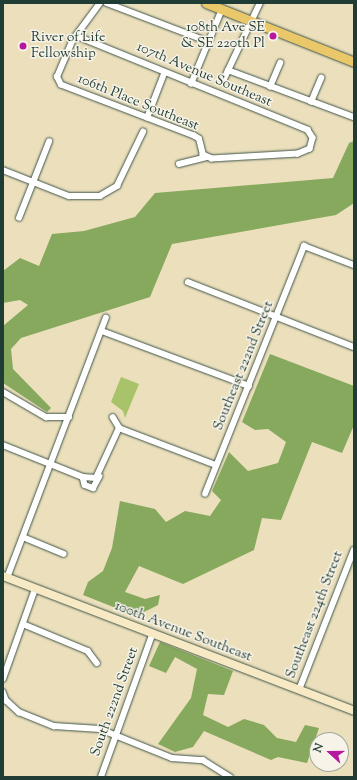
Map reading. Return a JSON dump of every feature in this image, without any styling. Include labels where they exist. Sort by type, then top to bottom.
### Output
[{"type":"main road","points":[[206,3],[354,62]]},
{"type":"street","points":[[77,36],[100,3]]},
{"type":"street","points":[[107,3],[209,42]]},
{"type":"street","points":[[224,79],[253,21],[260,3]]},
{"type":"street","points":[[191,84],[222,9]]},
{"type":"street","name":"107th Avenue Southeast","points":[[77,36],[154,66],[164,74],[308,130],[313,143],[307,152],[298,154],[238,160],[207,157]]},
{"type":"street","name":"106th Place Southeast","points":[[77,36],[72,41],[58,81],[66,88],[199,139],[201,152],[207,157]]},
{"type":"street","points":[[270,87],[280,63]]},
{"type":"street","points":[[228,70],[270,87],[354,117]]},
{"type":"street","points":[[147,118],[164,74]]},
{"type":"street","points":[[311,102],[321,78]]},
{"type":"street","points":[[3,170],[69,196],[92,198],[117,186],[143,132]]},
{"type":"street","points":[[19,218],[49,142]]},
{"type":"street","points":[[179,164],[207,157]]},
{"type":"street","name":"Southeast 222nd Street","points":[[205,494],[304,246],[354,265]]},
{"type":"street","points":[[188,282],[354,346]]},
{"type":"street","points":[[5,577],[51,464],[106,318]]},
{"type":"street","points":[[102,330],[249,386]]},
{"type":"street","points":[[3,392],[46,417],[57,420],[69,416]]},
{"type":"street","points":[[114,418],[119,428],[216,465]]},
{"type":"street","points":[[83,477],[85,485],[93,488],[96,478],[119,428]]},
{"type":"street","points":[[3,445],[83,477],[96,478]]},
{"type":"street","points":[[22,537],[64,554]]},
{"type":"street","name":"Southeast 224th Street","points":[[299,690],[354,550]]},
{"type":"street","name":"100th Avenue Southeast","points":[[5,577],[152,635],[354,711]]},
{"type":"street","points":[[3,679],[35,589]]},
{"type":"street","points":[[23,624],[88,651],[97,663]]},
{"type":"street","name":"South 222nd Street","points":[[101,777],[152,635]]},
{"type":"street","points":[[3,692],[6,700],[19,712],[54,726],[96,728],[172,758],[203,760],[230,777]]},
{"type":"green space","points":[[354,141],[354,203],[336,215],[172,244],[150,297],[21,338],[11,349],[13,369],[51,408],[47,412],[3,383],[3,326],[28,305],[20,300],[3,303],[3,271],[20,258],[39,266],[52,234],[84,231],[135,217],[155,193],[333,178],[349,143]]},
{"type":"green space","points":[[270,354],[354,386],[354,425],[342,453],[312,442],[281,520],[262,518],[254,550],[183,584],[139,566],[125,592],[145,599],[160,595],[158,605],[136,616],[83,595],[88,582],[103,571],[112,548],[120,501],[155,509],[166,522],[185,511],[210,516],[221,500],[212,491],[229,452],[248,471],[278,463],[286,442],[268,429],[255,430],[242,422]]},
{"type":"green space","points":[[121,377],[139,384],[125,418],[123,411],[111,402]]},
{"type":"green space","points":[[160,642],[233,671],[224,695],[208,694],[203,715],[228,727],[244,719],[264,725],[277,738],[296,742],[305,725],[319,728],[318,732],[309,732],[309,757],[307,763],[278,757],[271,760],[204,731],[193,747],[175,752],[158,744],[191,698],[197,669],[175,657],[166,673],[149,666]]},
{"type":"place","name":"108th Ave SE & SE 220th Pl","points":[[273,36]]},
{"type":"place","name":"River of Life Fellowship","points":[[23,46]]}]
